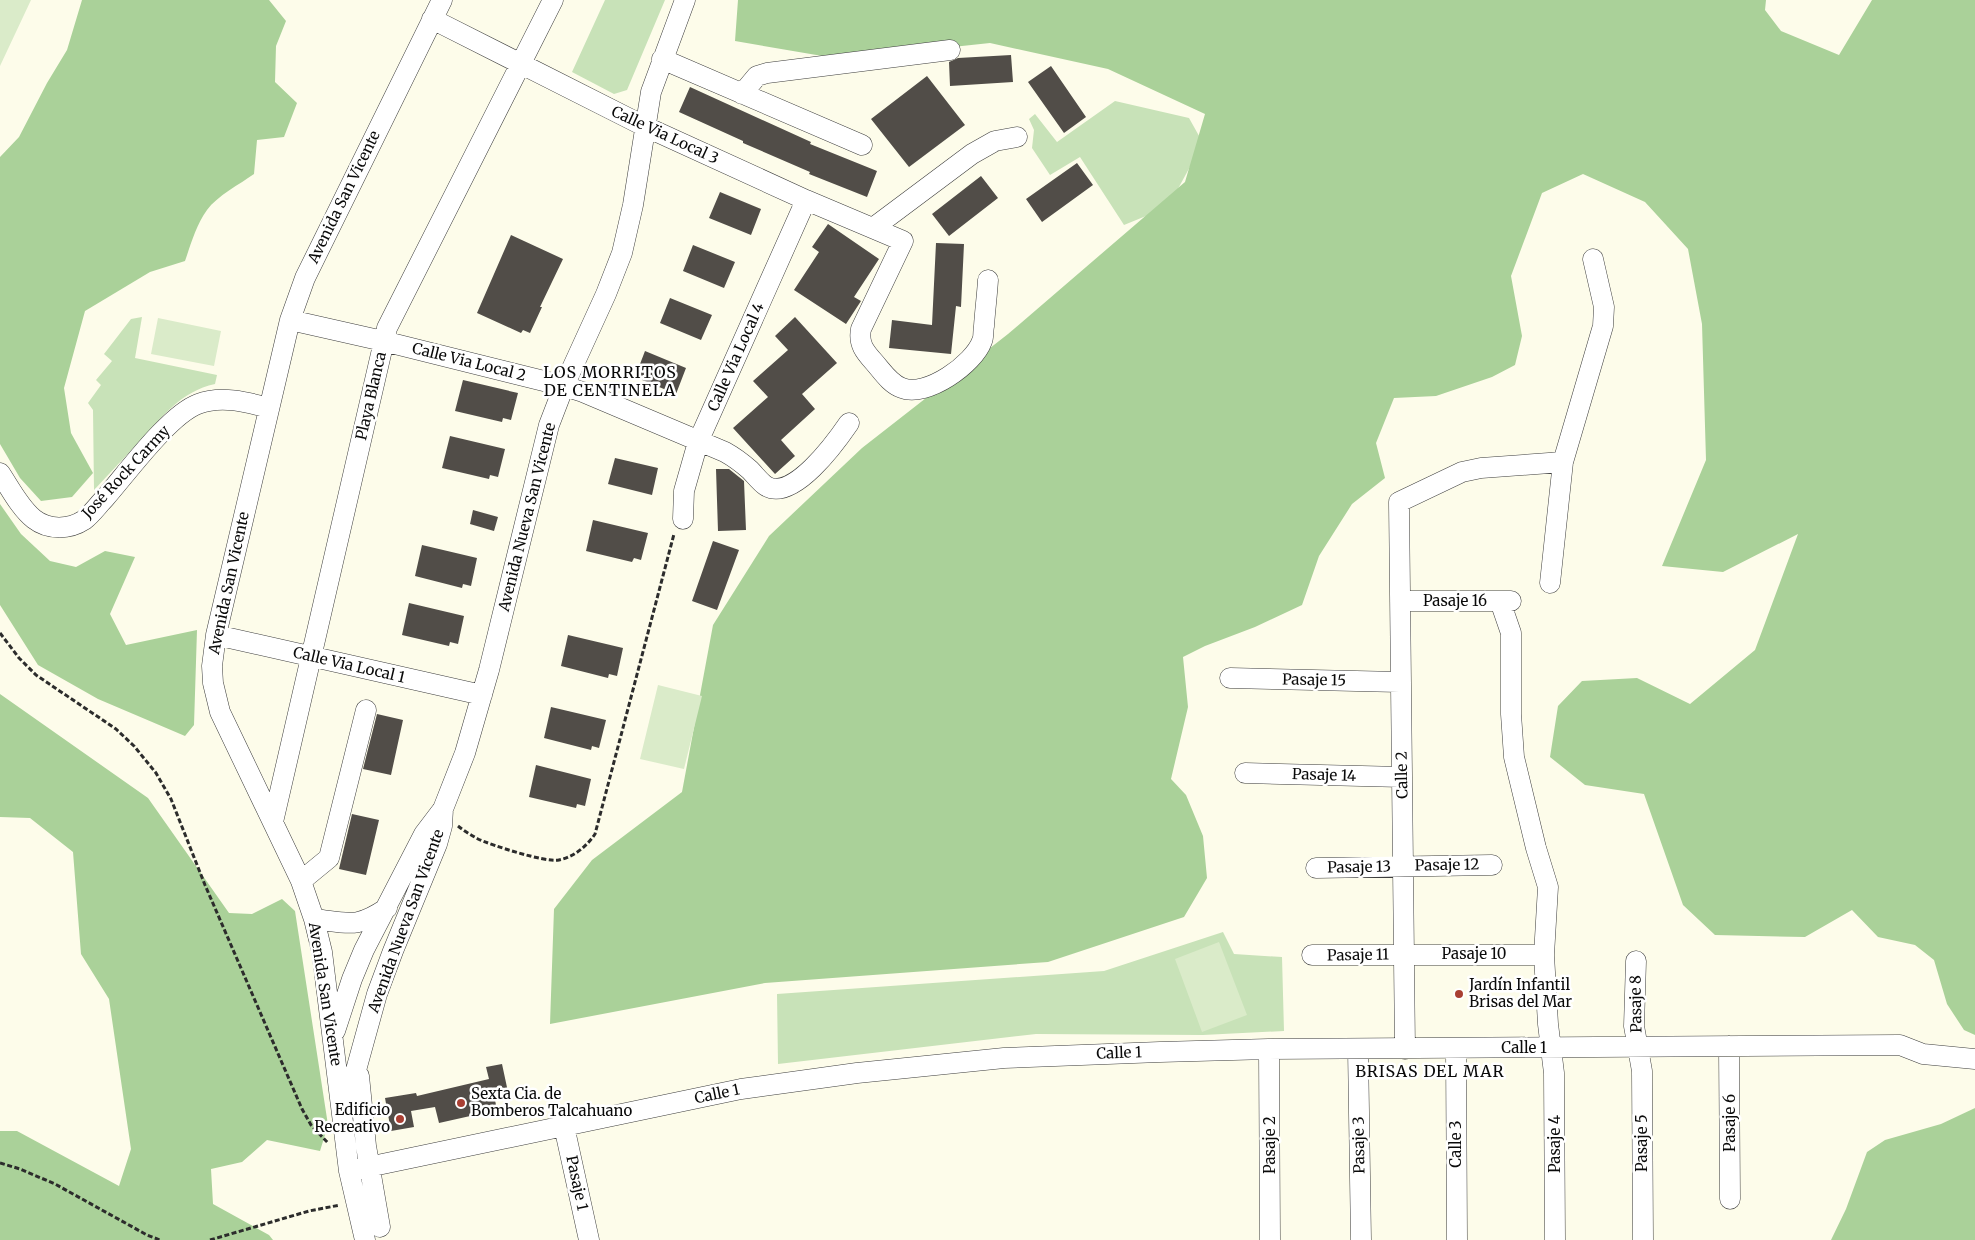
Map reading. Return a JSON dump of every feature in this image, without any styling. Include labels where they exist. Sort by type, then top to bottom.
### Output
[{"type":"street","name":"Avenida San Vicente","points":[[373,1234],[356,1204],[349,1171],[322,952],[314,919],[301,881],[225,724],[216,700],[212,666],[216,635],[290,320],[305,278],[442,0]]},
{"type":"street","name":"Playa Blanca","points":[[273,822],[383,341],[392,316],[553,0]]},
{"type":"street","name":"Avenida Nueva San Vicente","points":[[333,1038],[352,979],[364,950],[424,834],[443,809],[465,753],[482,695],[549,426],[564,386],[606,294],[622,253],[633,205],[644,126],[651,92],[685,0]]},
{"type":"street","name":"Calle Via Local 3","points":[[432,19],[644,126],[806,200],[904,241],[860,329],[862,347],[866,353],[890,380],[902,388],[917,390],[947,378],[968,361],[982,341],[988,280]]},
{"type":"street","points":[[742,94],[757,76],[767,73],[950,50]]},
{"type":"street","points":[[662,59],[862,145]]},
{"type":"street","points":[[873,228],[972,154],[995,141],[1017,137]]},
{"type":"street","name":"Calle Via Local 4","points":[[683,518],[684,491],[698,442],[806,200]]},
{"type":"street","points":[[1550,583],[1563,462],[1603,326],[1604,307],[1594,259]]},
{"type":"street","name":"Calle Via Local 2","points":[[290,320],[383,341],[583,392],[725,452],[745,465],[767,487],[778,489],[798,480],[811,470],[837,442],[849,423]]},
{"type":"street","name":"José Rock Carmy","points":[[0,473],[24,509],[36,520],[54,527],[74,525],[91,514],[170,424],[188,409],[199,403],[219,399],[250,403],[269,408]]},
{"type":"street","name":"Calle 2","points":[[1405,1049],[1398,502],[1462,472],[1481,468],[1563,462]]},
{"type":"street","name":"Pasaje 16","points":[[1400,602],[1505,601]]},
{"type":"street","name":"Pasaje 4","points":[[1505,601],[1511,633],[1511,714],[1514,756],[1536,848],[1548,887],[1544,955],[1548,1024],[1554,1073],[1555,1240]]},
{"type":"street","name":"Calle Via Local 1","points":[[216,635],[482,695]]},
{"type":"street","name":"Pasaje 15","points":[[1230,678],[1399,682]]},
{"type":"street","points":[[301,881],[329,858],[366,710]]},
{"type":"street","name":"Pasaje 14","points":[[1246,773],[1402,777]]},
{"type":"street","name":"Avenida Nueva San Vicente","points":[[342,1120],[377,994],[396,943],[438,844],[443,809]]},
{"type":"street","name":"Pasaje 12","points":[[1403,866],[1492,865]]},
{"type":"street","name":"Pasaje 13","points":[[1316,868],[1403,866]]},
{"type":"street","points":[[314,919],[356,924],[371,919],[387,908]]},
{"type":"street","name":"Pasaje 10","points":[[1404,954],[1544,955]]},
{"type":"street","name":"Pasaje 11","points":[[1312,956],[1404,954]]},
{"type":"street","name":"Pasaje 8","points":[[1636,961],[1634,1026],[1638,1047]]},
{"type":"street","name":"Calle 1","points":[[349,1171],[741,1089],[799,1080],[927,1065],[1073,1055],[1269,1050],[1900,1045],[1923,1054],[1975,1060]]},
{"type":"street","name":"Pasaje 6","points":[[1729,1046],[1730,1198]]},
{"type":"street","name":"Pasaje 5","points":[[1638,1047],[1642,1071],[1643,1240]]},
{"type":"street","name":"Calle 3","points":[[1456,1048],[1457,1240]]},
{"type":"street","name":"Pasaje 3","points":[[1358,1049],[1361,1240]]},
{"type":"street","name":"Pasaje 2","points":[[1269,1050],[1270,1240]]},
{"type":"street","points":[[358,1062],[369,1168],[373,1234]]},
{"type":"street","name":"Pasaje 1","points":[[564,1126],[589,1240]]},
{"type":"path","points":[[443,809],[459,827],[477,838],[545,860],[565,858],[582,850],[591,840],[595,834],[672,538],[683,518]]},
{"type":"path","points":[[0,633],[19,658],[36,675],[116,728],[156,773],[171,799],[205,885],[302,1108],[312,1125],[327,1142],[346,1147]]},
{"type":"path","points":[[0,1163],[56,1184],[147,1236],[160,1240]]},
{"type":"path","points":[[210,1240],[310,1211],[356,1204]]},
{"type":"green space","points":[[0,0],[31,0],[0,66]]},
{"type":"green space","points":[[82,0],[269,0],[286,21],[276,46],[275,82],[297,103],[284,137],[257,140],[254,174],[223,195],[207,210],[197,228],[185,261],[150,272],[85,311],[64,388],[71,433],[93,473],[72,497],[41,501],[20,478],[0,444],[0,157],[19,137],[47,83],[67,50]]},
{"type":"green space","points":[[605,0],[665,0],[627,90],[614,94],[572,72]]},
{"type":"green space","points":[[738,0],[1766,0],[1765,10],[1781,31],[1839,55],[1872,0],[1975,0],[1975,1035],[1964,1030],[1947,1004],[1934,960],[1915,945],[1878,937],[1852,910],[1805,937],[1715,935],[1683,905],[1644,794],[1585,785],[1550,757],[1558,706],[1582,681],[1637,678],[1690,704],[1755,650],[1798,534],[1723,572],[1662,566],[1706,460],[1702,324],[1688,249],[1645,202],[1583,174],[1542,193],[1511,276],[1522,336],[1515,365],[1492,377],[1436,396],[1394,398],[1376,443],[1385,478],[1352,504],[1319,556],[1302,605],[1183,657],[1188,707],[1171,779],[1186,795],[1203,836],[1207,878],[1184,917],[1048,962],[765,983],[550,1024],[554,909],[592,860],[682,792],[713,625],[769,536],[862,448],[1008,334],[1185,182],[1205,114],[1108,69],[990,43],[840,59],[735,41]]},
{"type":"green space","points":[[1115,101],[1189,118],[1203,143],[1168,207],[1124,225],[1080,157],[1050,175],[1032,148],[1034,130],[1029,119],[1035,114],[1057,142]]},
{"type":"green space","points":[[142,317],[135,358],[217,375],[215,384],[182,399],[155,424],[94,490],[93,410],[88,403],[101,385],[96,380],[112,361],[104,354],[131,319]]},
{"type":"green space","points":[[158,318],[221,331],[214,366],[151,354]]},
{"type":"green space","points":[[0,504],[21,534],[50,561],[76,567],[105,551],[135,557],[110,614],[126,645],[197,630],[194,725],[185,736],[98,699],[38,665],[0,605]]},
{"type":"green space","points":[[658,685],[702,696],[684,769],[640,759]]},
{"type":"green space","points":[[0,694],[148,798],[229,913],[252,914],[282,899],[295,911],[328,1125],[320,1151],[267,1140],[242,1162],[211,1169],[213,1204],[269,1235],[273,1240],[0,1240],[0,1131],[17,1131],[119,1186],[131,1149],[109,999],[81,954],[73,852],[30,818],[0,817]]},
{"type":"green space","points":[[1223,932],[1234,954],[1282,957],[1284,1031],[1203,1035],[1036,1034],[778,1064],[777,994],[1104,971]]},
{"type":"green space","points":[[1219,942],[1247,1015],[1202,1032],[1175,959]]},
{"type":"green space","points":[[1975,1108],[1975,1240],[1831,1240],[1846,1209],[1867,1152],[1885,1140],[1941,1124]]},
{"type":"building","points":[[1011,55],[1013,82],[950,86],[949,62],[958,58]]},
{"type":"building","points":[[1051,66],[1086,117],[1064,133],[1028,82]]},
{"type":"building","points":[[927,76],[965,125],[909,167],[871,119]]},
{"type":"building","points":[[690,87],[811,142],[810,144],[877,171],[867,197],[809,174],[810,172],[743,143],[743,141],[679,112]]},
{"type":"building","points":[[1077,163],[1093,185],[1042,222],[1026,199]]},
{"type":"building","points":[[981,176],[998,198],[949,236],[932,214]]},
{"type":"building","points":[[720,192],[761,209],[751,235],[709,218]]},
{"type":"building","points":[[828,224],[879,259],[854,297],[861,301],[846,324],[794,290],[819,252],[812,247]]},
{"type":"building","points":[[511,235],[563,259],[530,333],[523,330],[521,333],[477,313]]},
{"type":"building","points":[[936,243],[964,244],[961,307],[956,306],[951,354],[889,348],[892,320],[932,325]]},
{"type":"building","points":[[693,245],[735,262],[724,288],[683,271]]},
{"type":"building","points":[[670,298],[712,315],[701,340],[660,323]]},
{"type":"building","points":[[795,317],[837,363],[802,394],[815,409],[781,440],[795,456],[775,474],[733,428],[768,397],[753,381],[788,350],[775,336]]},
{"type":"building","points":[[645,351],[686,368],[676,394],[635,377]]},
{"type":"building","points":[[463,380],[518,393],[511,420],[503,418],[502,422],[455,411]]},
{"type":"building","points":[[450,436],[505,449],[498,477],[490,475],[489,479],[442,468]]},
{"type":"building","points":[[615,458],[658,468],[652,495],[608,484]]},
{"type":"building","points":[[716,469],[729,469],[744,481],[746,530],[718,531]]},
{"type":"building","points":[[473,510],[498,517],[494,531],[470,524]]},
{"type":"building","points":[[593,520],[648,533],[641,560],[634,558],[632,562],[586,551]]},
{"type":"building","points":[[713,541],[739,550],[717,610],[692,601]]},
{"type":"building","points":[[422,545],[477,558],[471,586],[463,584],[462,588],[415,576]]},
{"type":"building","points":[[409,603],[464,616],[458,644],[450,642],[449,646],[402,635]]},
{"type":"building","points":[[568,635],[623,648],[617,676],[609,674],[608,678],[561,666]]},
{"type":"building","points":[[551,707],[606,720],[599,748],[592,746],[591,750],[544,738]]},
{"type":"building","points":[[377,714],[403,720],[391,775],[363,769]]},
{"type":"building","points":[[536,765],[591,779],[585,806],[577,804],[576,808],[529,797]]},
{"type":"building","points":[[352,814],[379,820],[366,875],[339,869]]},
{"type":"building","points":[[502,1064],[508,1092],[494,1095],[497,1110],[439,1123],[435,1107],[411,1111],[414,1127],[391,1131],[385,1098],[416,1093],[417,1096],[489,1079],[486,1067]]},
{"type":"place","name":"Jardín Infantil Brisas del Mar","points":[[1459,994]]},
{"type":"place","name":"Sexta Cia. de Bomberos Talcahuano","points":[[461,1103]]},
{"type":"place","name":"Edificio Recreativo","points":[[400,1119]]},
{"type":"district","name":"LOS MORRITOS DE CENTINELA","points":[[610,381]]},
{"type":"district","name":"BRISAS DEL MAR","points":[[1430,1071]]}]
